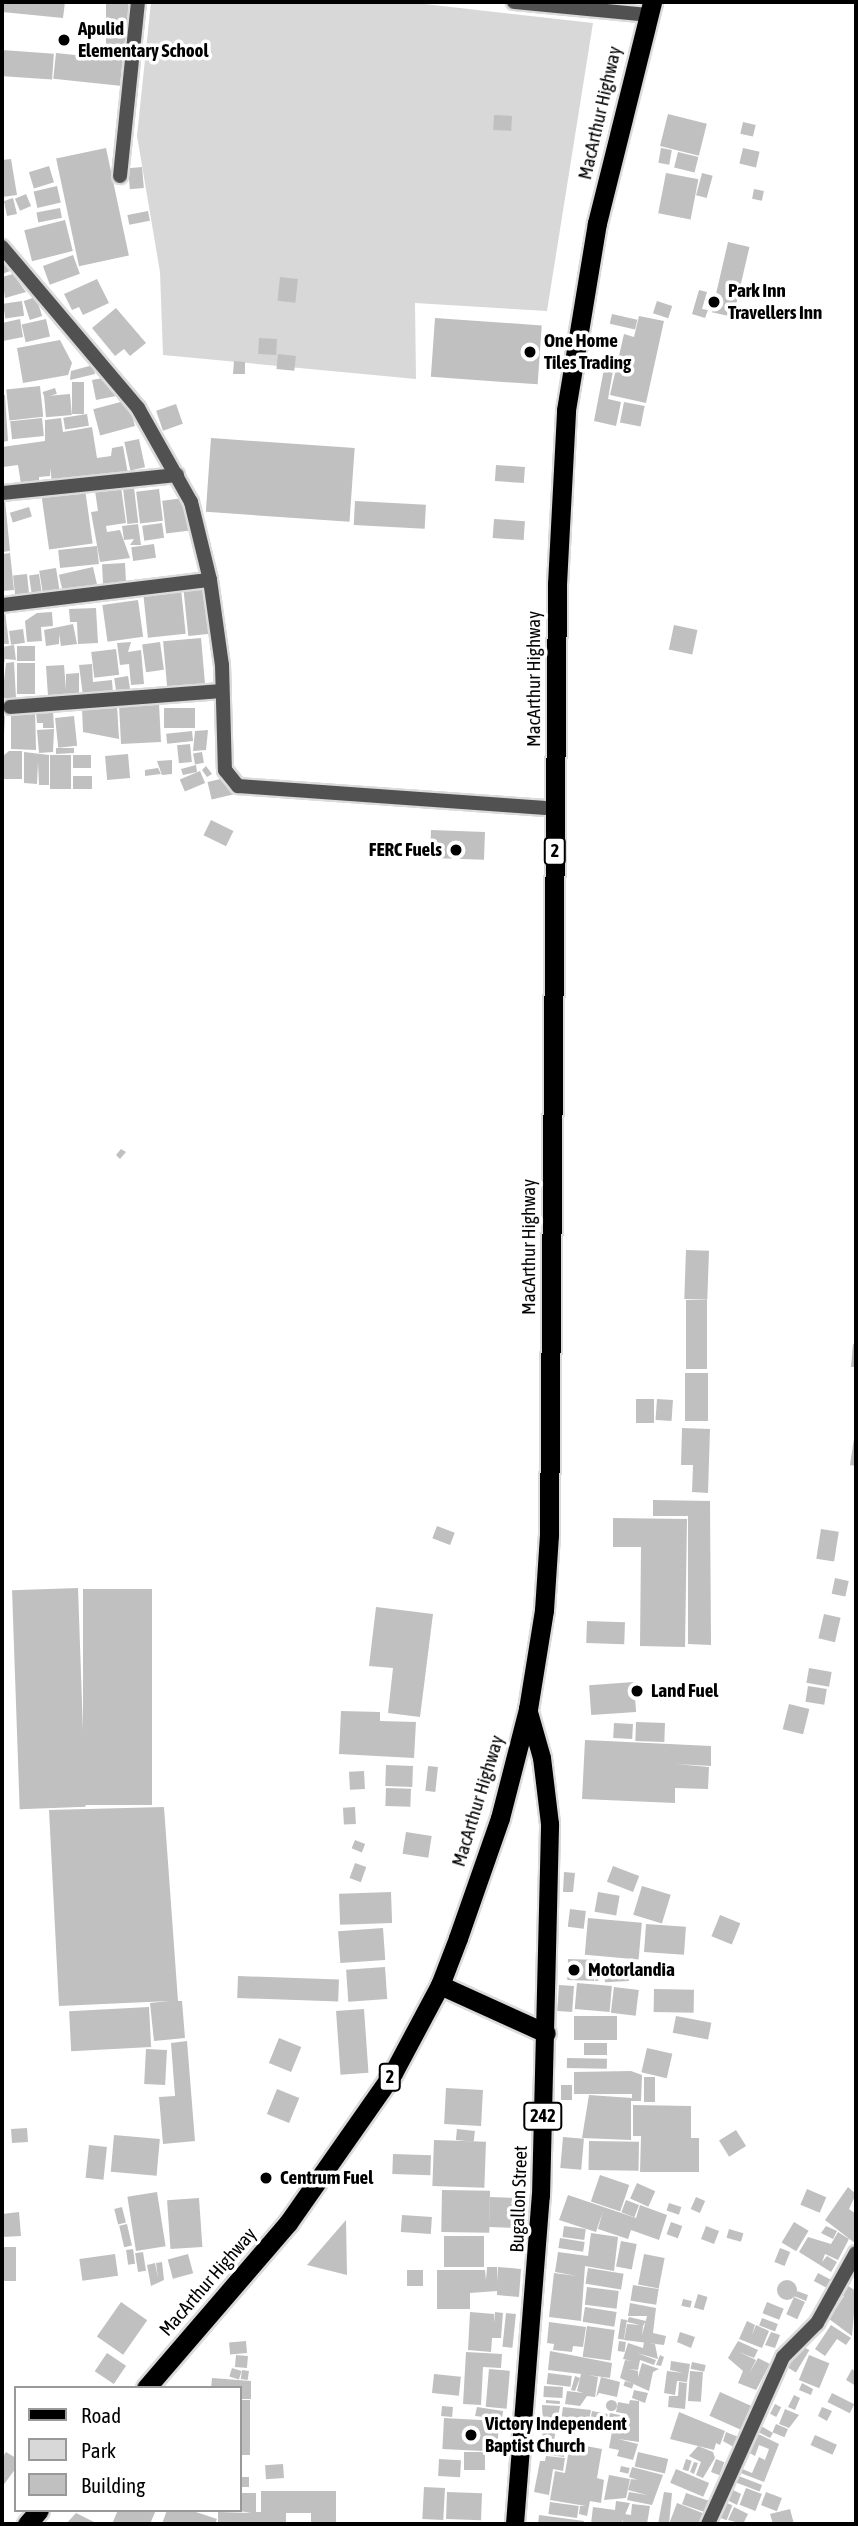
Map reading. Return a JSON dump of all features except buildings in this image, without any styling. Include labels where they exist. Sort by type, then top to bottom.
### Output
[{"type":"highway","name":"MacArthur Highway","points":[[148,2386],[317,2185],[393,2073],[440,1985],[500,1818],[528,1709],[544,1610],[549,1535],[557,584],[566,410],[597,223],[650,8]]},
{"type":"highway","points":[[440,1985],[546,2033]]},
{"type":"main road","name":"Bugallon Street","points":[[515,2524],[537,2269],[546,2033],[549,1797],[528,1709]]},
{"type":"street","points":[[120,176],[138,2]]},
{"type":"street","points":[[514,2],[650,8]]},
{"type":"street","points":[[2,247],[138,408],[191,502],[210,580],[221,691],[225,770],[238,786],[556,809]]},
{"type":"street","points":[[2,493],[177,475]]},
{"type":"street","points":[[2,605],[210,580]]},
{"type":"street","points":[[10,707],[221,691]]},
{"type":"street","points":[[708,2524],[783,2357],[817,2323],[856,2253]]},
{"type":"green space","points":[[151,2],[407,2],[593,23],[547,311],[415,303],[416,379],[163,355],[160,272],[137,136]]},
{"type":"place","name":"Apulid Elementary School","points":[[64,40]]},
{"type":"place","name":"Park Inn Travellers Inn","points":[[714,302]]},
{"type":"place","name":"One Home Tiles Trading","points":[[530,352]]},
{"type":"place","name":"FERC Fuels","points":[[456,850]]},
{"type":"place","name":"Land Fuel","points":[[637,1691]]},
{"type":"place","name":"Motorlandia","points":[[574,1970]]},
{"type":"place","name":"Centrum Fuel","points":[[266,2178]]},
{"type":"place","name":"Victory Independent Baptist Church","points":[[471,2435]]}]
